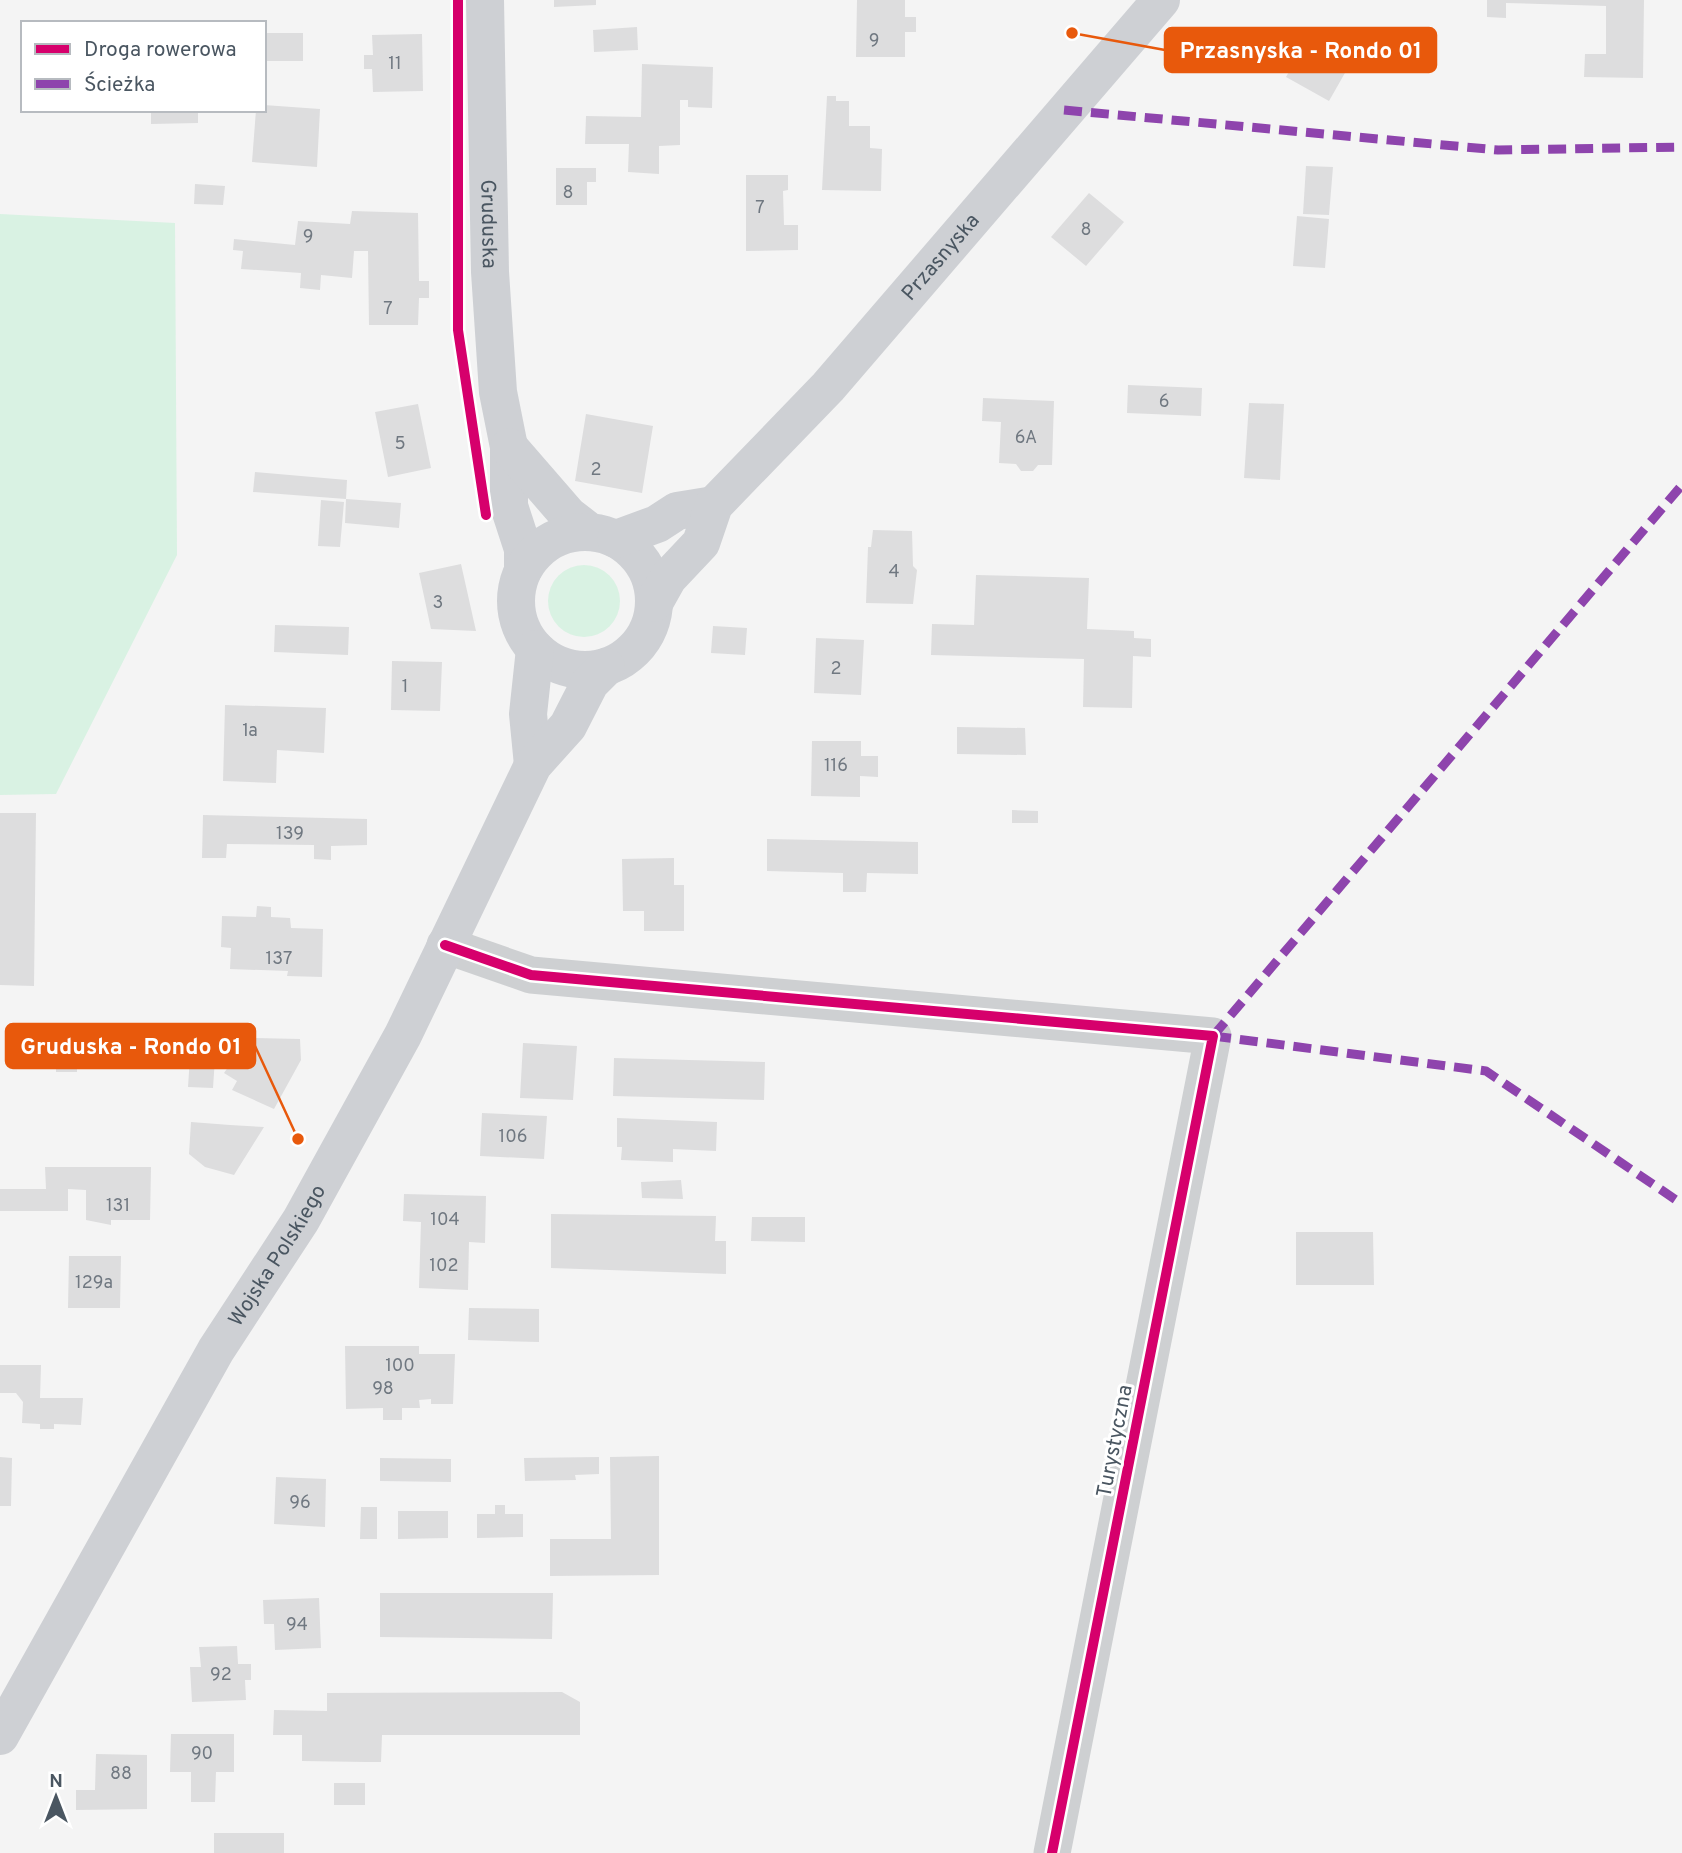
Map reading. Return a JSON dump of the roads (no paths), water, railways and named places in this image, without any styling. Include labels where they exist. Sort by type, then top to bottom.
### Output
[{"type":"main road","name":"Gruduska","points":[[485,0],[490,272],[498,392],[509,447],[509,506],[523,549],[523,570]]},
{"type":"main road","name":"Przasnyska","points":[[654,603],[668,578],[701,543],[714,505],[828,387],[1161,0]]},
{"type":"main road","name":"Gruduska","points":[[509,447],[568,515],[603,536]]},
{"type":"main road","points":[[603,536],[632,551],[644,566],[652,584],[654,603],[645,635],[621,659],[606,667],[576,670],[560,665],[535,649],[521,627],[516,603],[523,570],[544,545],[573,533],[603,536],[657,524],[677,511],[714,505]]},
{"type":"main road","points":[[533,765],[528,714],[535,649]]},
{"type":"main road","name":"Wojska Polskiego","points":[[0,1736],[216,1350],[301,1220],[403,1035],[533,765],[568,726],[590,683],[606,667]]},
{"type":"street","name":"Turystyczna","points":[[445,945],[531,975],[1213,1036],[1052,1853]]},
{"type":"place","name":"Przasnyska - Rondo 01","points":[[1072,33]]},
{"type":"place","name":"Gruduska - Rondo 01","points":[[298,1139]]}]
